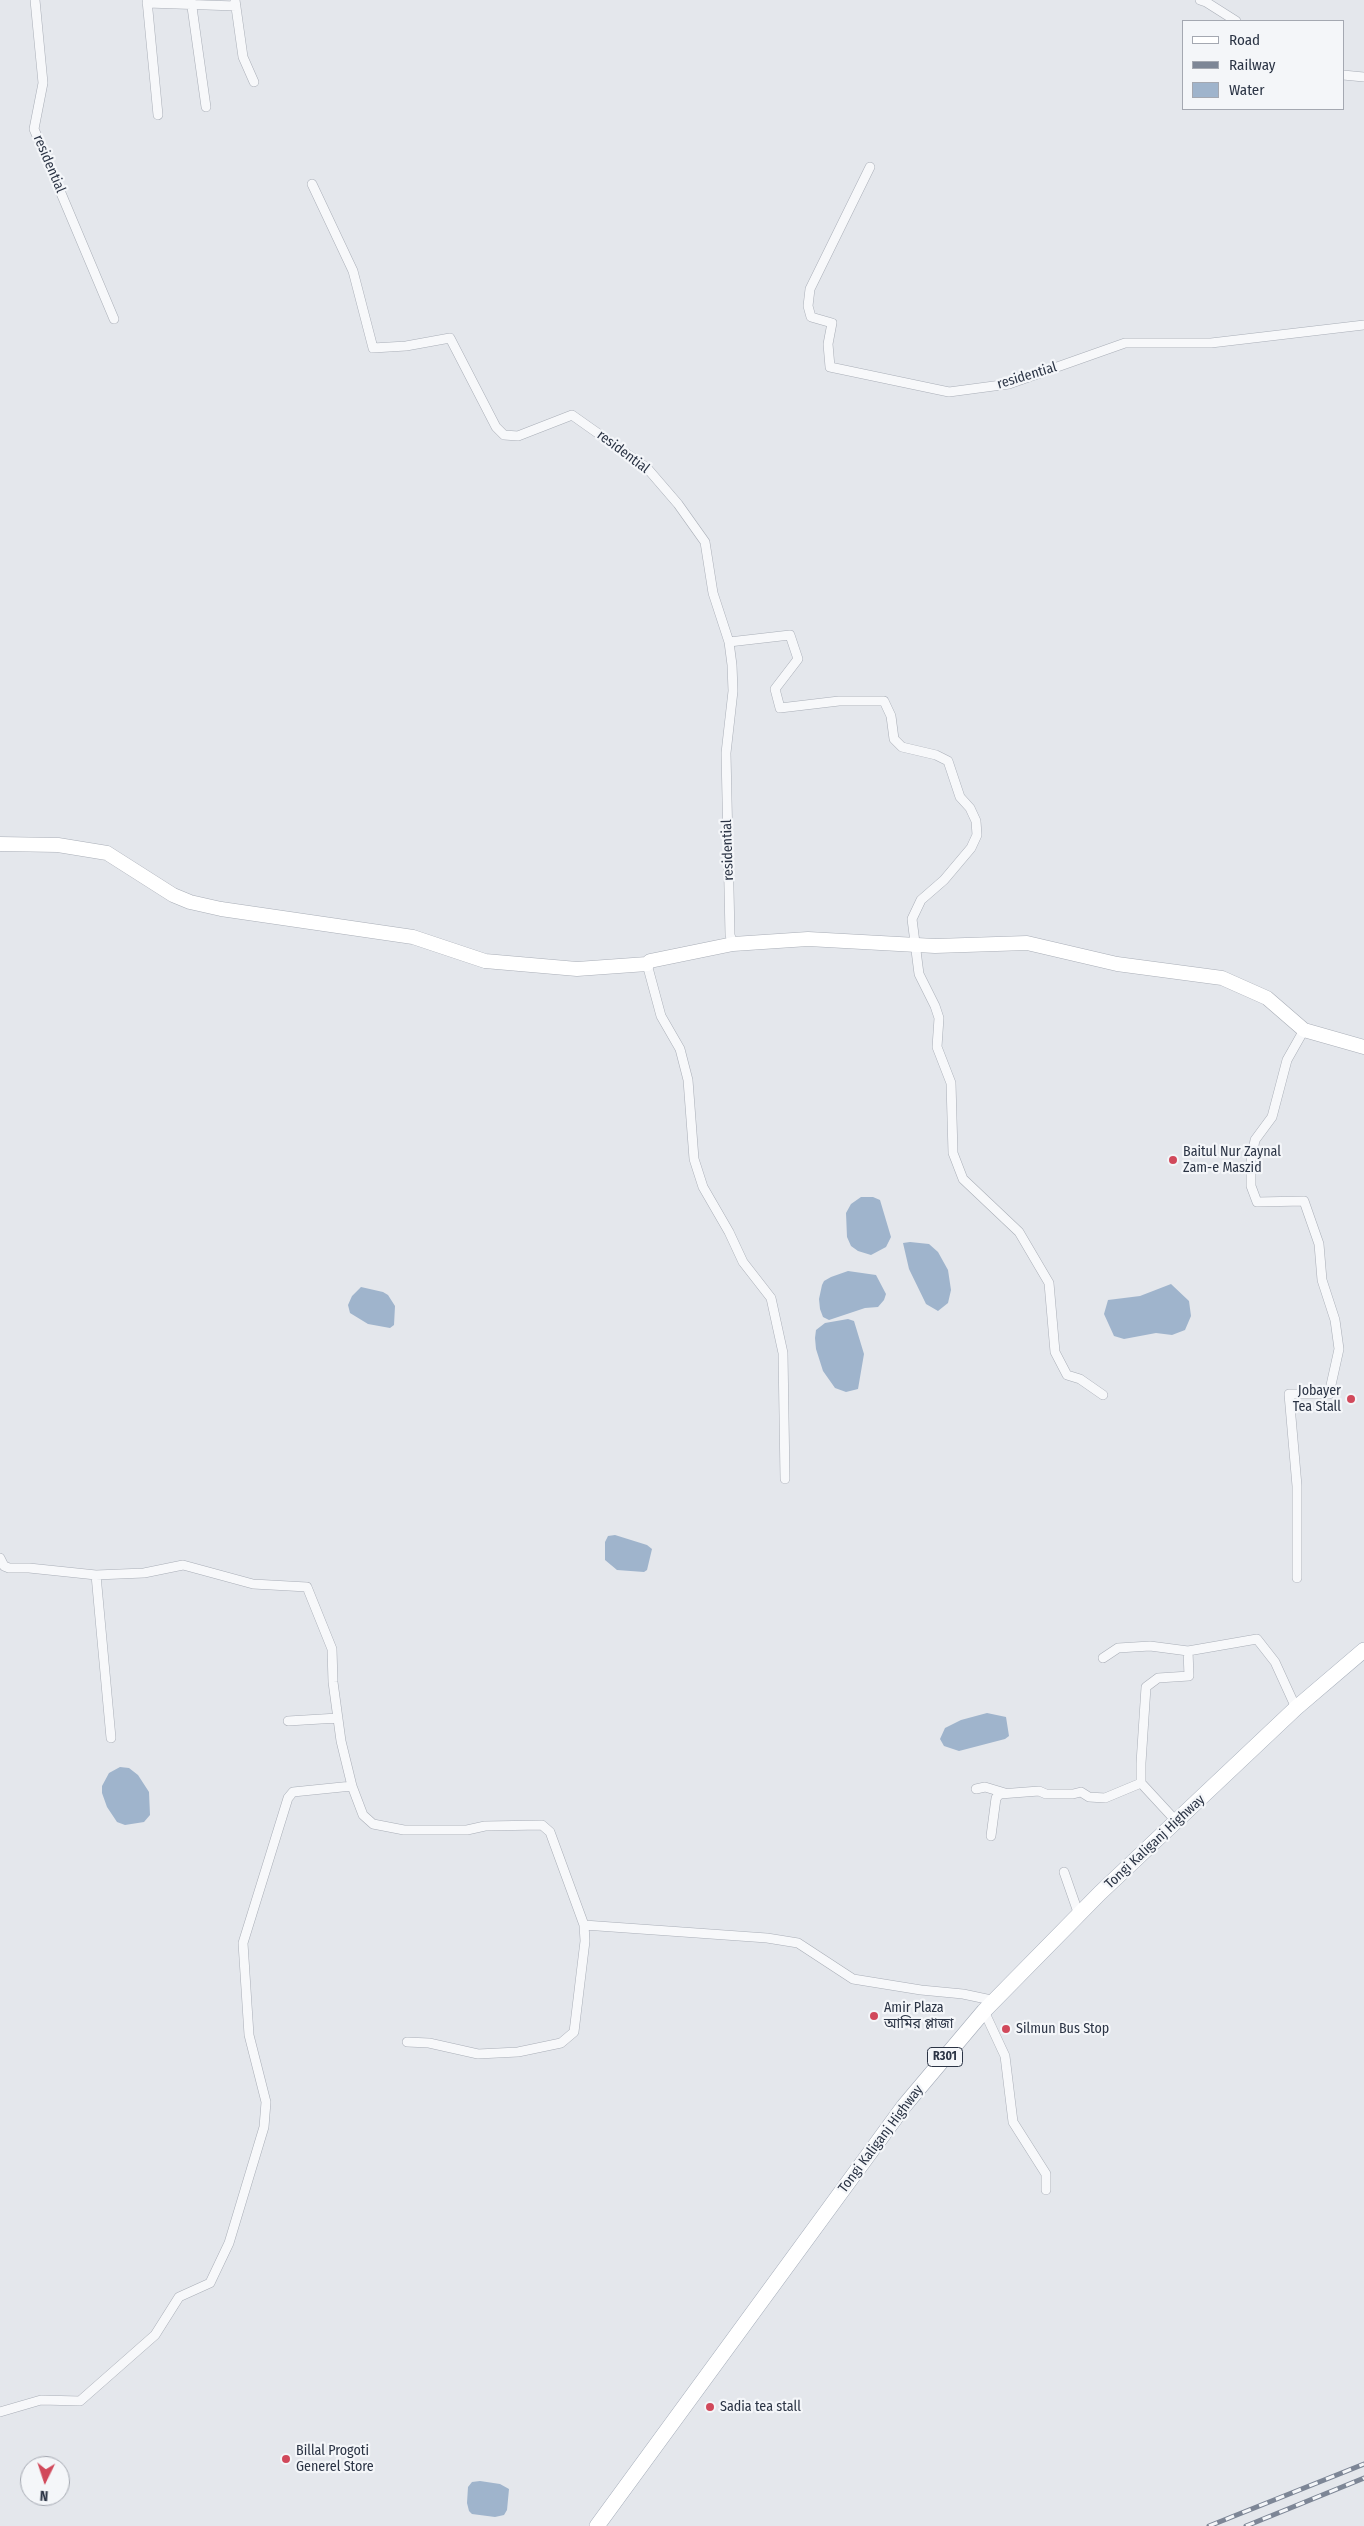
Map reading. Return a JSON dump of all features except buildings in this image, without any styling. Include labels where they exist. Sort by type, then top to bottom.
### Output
[{"type":"main road","name":"Tongi Kaliganj Highway","points":[[598,2526],[904,2106],[984,2012],[1080,1914],[1296,1708],[1362,1654]]},
{"type":"street","name":"residential","points":[[35,0],[43,83],[34,129],[114,319]]},
{"type":"street","points":[[1200,0],[1234,20]]},
{"type":"street","points":[[158,115],[147,2],[236,3],[244,58],[254,82]]},
{"type":"street","points":[[191,2],[206,107]]},
{"type":"street","points":[[1344,75],[1364,77]]},
{"type":"street","name":"residential","points":[[870,168],[810,289],[808,306],[810,317],[832,323],[828,344],[830,367],[950,392],[1009,384],[1125,343],[1211,343],[1364,325]]},
{"type":"street","name":"residential","points":[[312,184],[353,271],[373,348],[406,346],[450,338],[496,427],[504,435],[518,436],[572,415],[647,468],[678,504],[705,542],[713,593],[729,642],[734,691],[726,753],[730,935],[733,944]]},
{"type":"street","points":[[729,642],[790,635],[798,660],[775,689],[780,708],[839,701],[884,701],[891,716],[894,739],[902,747],[936,755],[948,761],[960,797],[970,808],[976,821],[976,835],[971,848],[944,880],[921,900],[912,919],[919,974],[929,990],[938,1018],[937,1047],[951,1082],[954,1154],[963,1179],[1019,1232],[1049,1283],[1055,1352],[1067,1375],[1080,1379],[1103,1395]]},
{"type":"street","points":[[0,844],[58,845],[107,853],[173,895],[190,902],[221,909],[413,937],[485,961],[577,969],[647,964],[650,961],[733,944],[808,938],[935,946],[1027,943],[1117,964],[1222,978],[1267,998],[1304,1030],[1364,1047]]},
{"type":"street","points":[[647,964],[661,1016],[680,1050],[688,1080],[694,1159],[703,1188],[743,1262],[771,1298],[783,1353],[785,1479]]},
{"type":"street","points":[[1296,1578],[1297,1486],[1289,1394],[1329,1394],[1339,1349],[1334,1320],[1322,1280],[1319,1244],[1304,1201],[1257,1202],[1251,1186],[1252,1161],[1256,1140],[1272,1117],[1287,1060],[1304,1030]]},
{"type":"street","points":[[0,1558],[4,1566],[9,1568],[29,1568],[96,1575],[144,1573],[183,1566],[253,1584],[307,1587],[332,1649],[341,1742],[352,1786],[363,1815],[373,1824],[388,1827],[433,1831],[467,1830],[485,1826],[542,1825],[550,1832],[584,1924],[585,1942],[574,2032],[561,2043],[518,2052],[478,2054],[429,2044],[407,2042]]},
{"type":"street","points":[[96,1575],[111,1738]]},
{"type":"street","points":[[1103,1658],[1118,1648],[1150,1646],[1188,1651],[1256,1639],[1275,1662],[1296,1708]]},
{"type":"street","points":[[1177,1822],[1141,1783],[1146,1687],[1158,1678],[1189,1676],[1188,1651]]},
{"type":"street","points":[[288,1721],[338,1718]]},
{"type":"street","points":[[976,1789],[981,1787],[1003,1793],[1038,1791],[1046,1794],[1073,1794],[1080,1792],[1089,1797],[1105,1798],[1141,1783]]},
{"type":"street","points":[[0,2412],[41,2400],[80,2401],[155,2335],[179,2297],[210,2283],[229,2242],[264,2127],[266,2102],[249,2035],[243,1943],[288,1798],[293,1792],[352,1786]]},
{"type":"street","points":[[991,1836],[996,1798],[1008,1792]]},
{"type":"street","points":[[1064,1872],[1080,1914]]},
{"type":"street","points":[[584,1924],[767,1938],[798,1943],[853,1978],[921,1990],[963,1994],[996,2001]]},
{"type":"street","points":[[984,2012],[1005,2056],[1013,2122],[1046,2174],[1046,2190]]},
{"type":"water","points":[[861,1197],[873,1197],[880,1200],[891,1237],[886,1247],[871,1255],[858,1251],[851,1246],[847,1237],[846,1213],[851,1204]]},
{"type":"water","points":[[903,1243],[929,1244],[938,1252],[948,1270],[951,1290],[948,1303],[938,1311],[926,1304],[909,1269]]},
{"type":"water","points":[[848,1271],[876,1275],[886,1294],[884,1300],[878,1307],[865,1308],[829,1320],[823,1317],[820,1309],[819,1299],[822,1285],[824,1281],[831,1277]]},
{"type":"water","points":[[1171,1284],[1189,1301],[1191,1316],[1185,1330],[1172,1335],[1156,1333],[1124,1339],[1114,1336],[1104,1314],[1108,1300],[1140,1296]]},
{"type":"water","points":[[361,1287],[388,1295],[395,1306],[394,1325],[390,1328],[368,1324],[350,1313],[348,1305],[352,1296]]},
{"type":"water","points":[[848,1319],[854,1321],[864,1354],[858,1389],[846,1392],[835,1388],[823,1371],[816,1349],[815,1338],[816,1330],[825,1323]]},
{"type":"water","points":[[615,1535],[647,1545],[652,1549],[647,1570],[644,1572],[617,1570],[605,1560],[605,1542],[608,1536]]},
{"type":"water","points":[[987,1713],[1006,1717],[1009,1736],[1005,1739],[959,1751],[944,1746],[940,1739],[945,1728],[961,1720]]},
{"type":"water","points":[[120,1767],[129,1768],[138,1775],[149,1792],[150,1815],[144,1822],[125,1825],[117,1822],[107,1807],[102,1793],[102,1786],[109,1773]]},
{"type":"water","points":[[480,2481],[500,2484],[509,2489],[507,2510],[504,2515],[495,2517],[472,2514],[469,2511],[467,2503],[468,2487],[472,2482]]},
{"type":"railway","points":[[1209,2526],[1364,2464]]},
{"type":"railway","points":[[1246,2526],[1364,2478]]},
{"type":"place","name":"Baitul Nur Zaynal Zam-e Maszid","points":[[1173,1160]]},
{"type":"place","name":"Jobayer Tea Stall","points":[[1351,1399]]},
{"type":"place","name":"Amir Plaza আমির প্লাজা","points":[[874,2016]]},
{"type":"place","name":"Silmun Bus Stop","points":[[1006,2029]]},
{"type":"place","name":"Sadia tea stall","points":[[710,2407]]},
{"type":"place","name":"Billal Progoti Generel Store","points":[[286,2459]]}]
